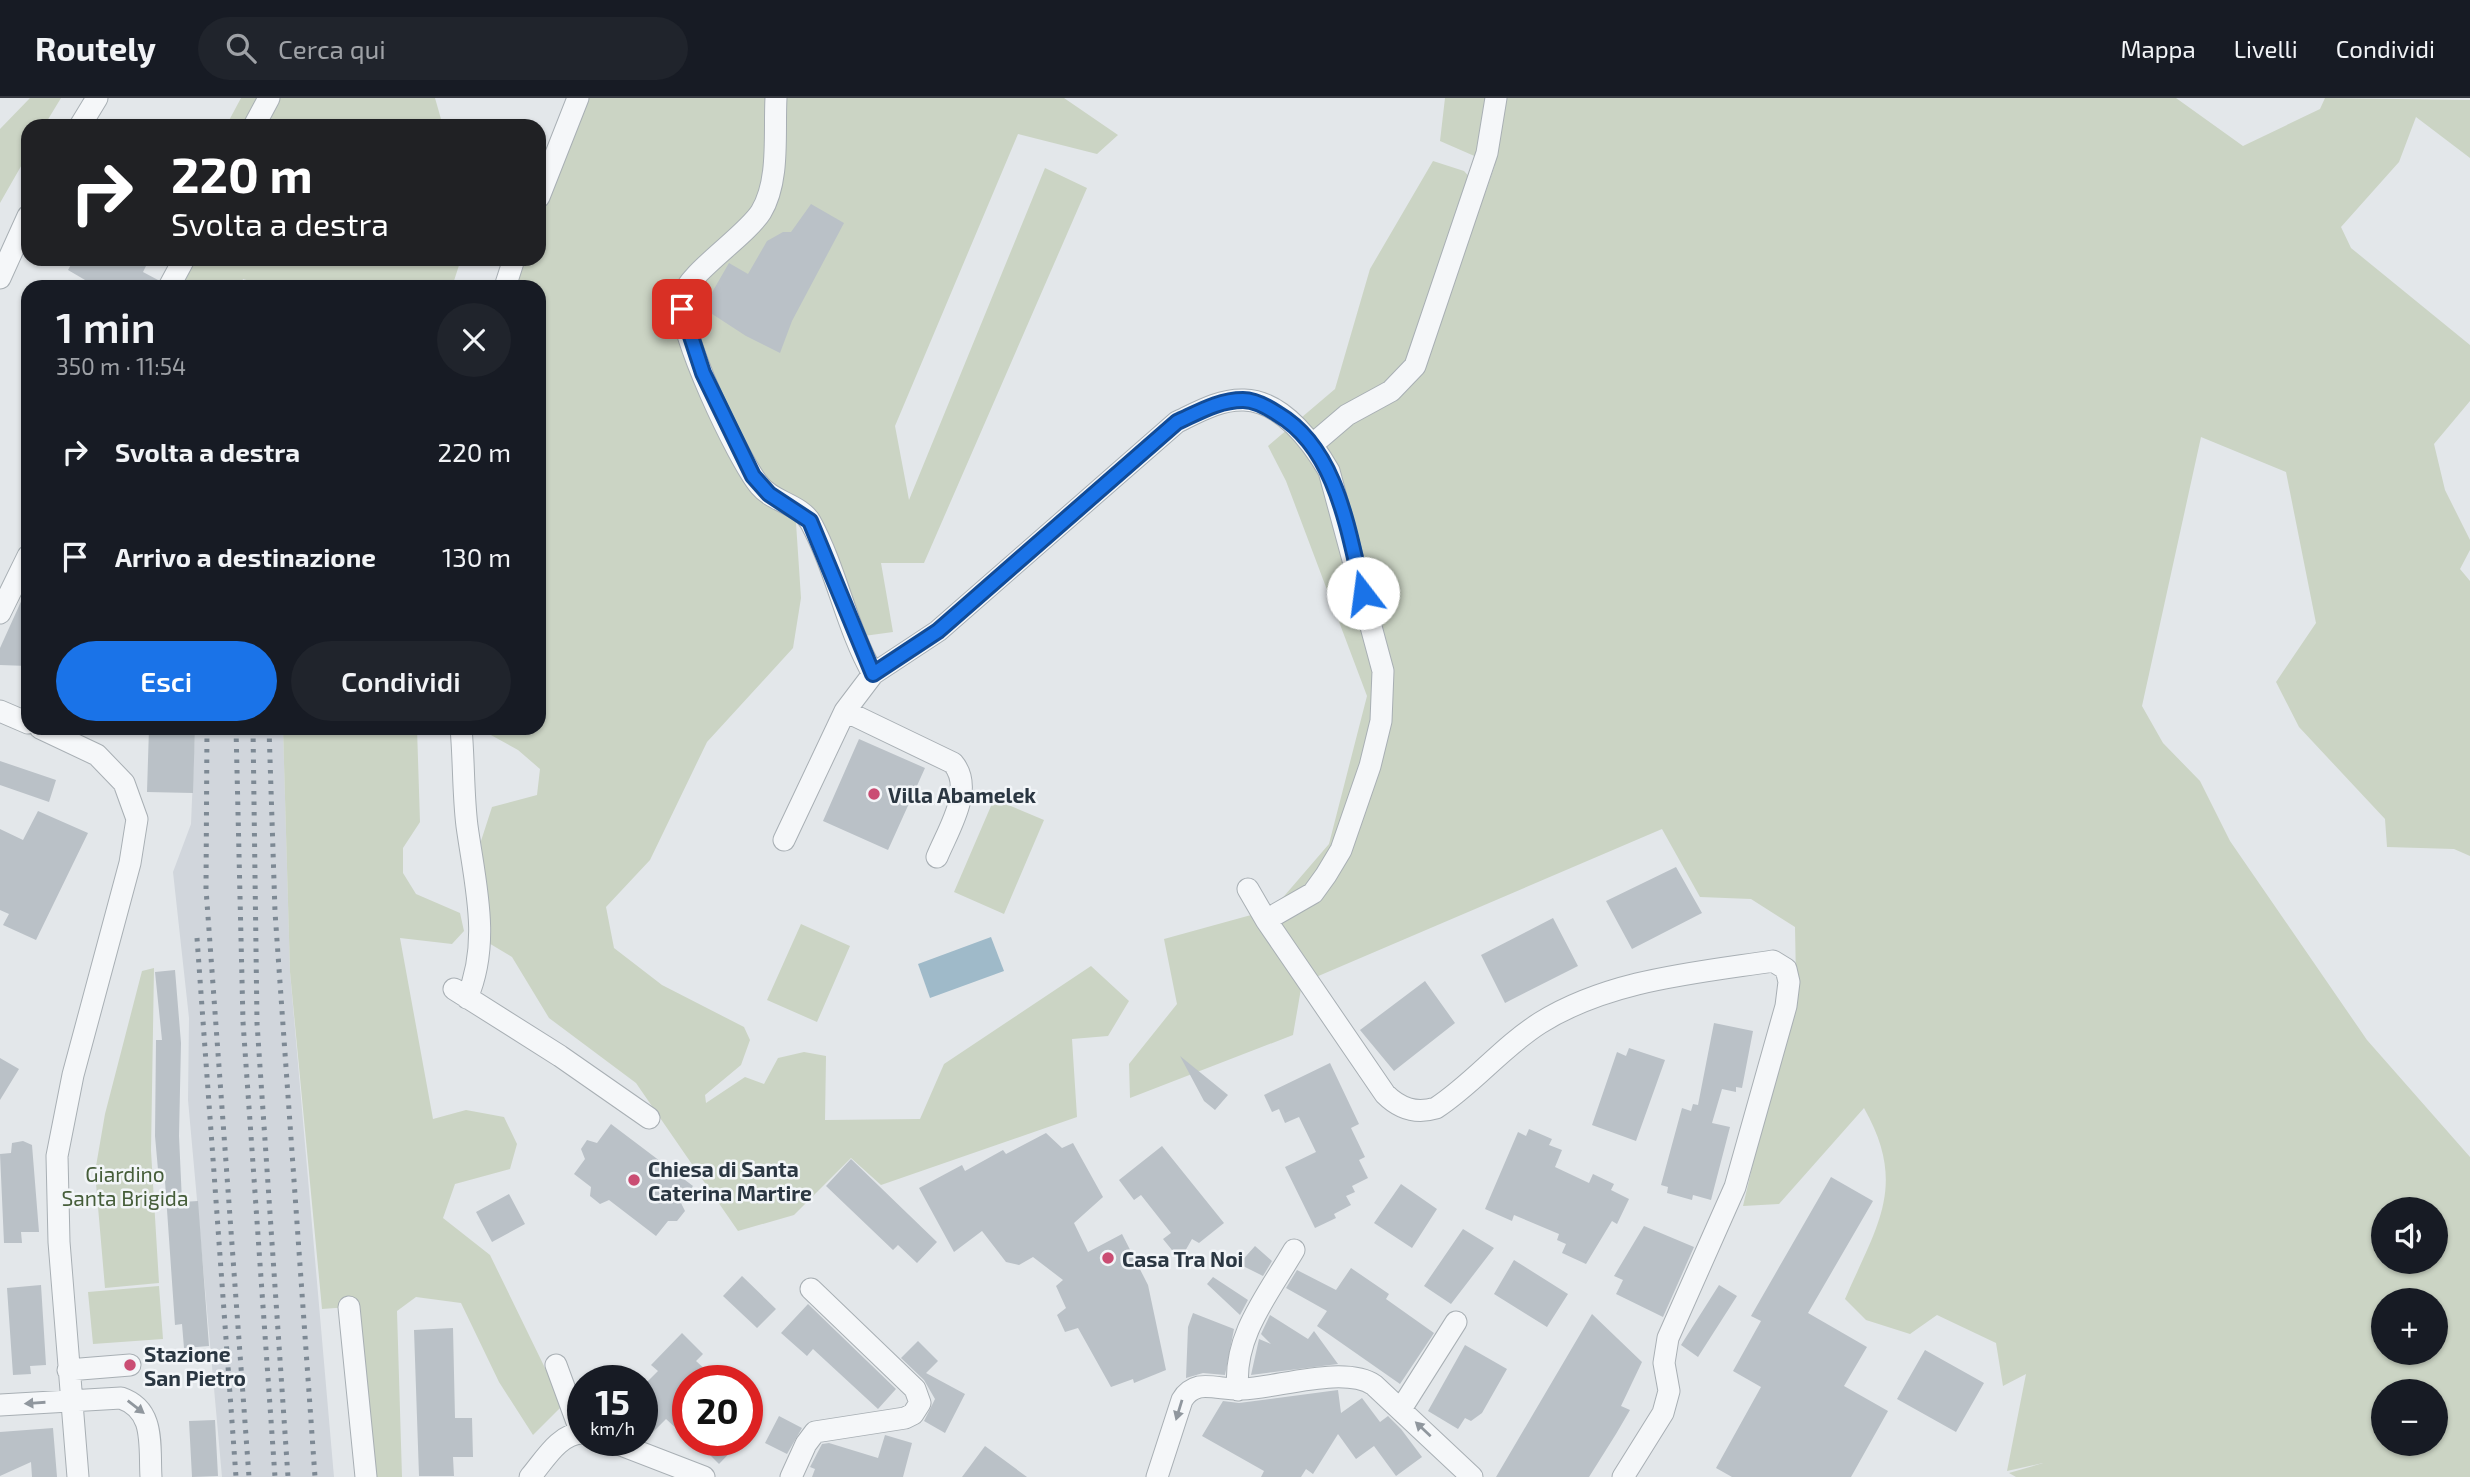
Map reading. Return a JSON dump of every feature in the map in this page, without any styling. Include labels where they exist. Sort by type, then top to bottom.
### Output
[{"type":"street","points":[[84,119],[97,98]]},
{"type":"street","points":[[258,119],[270,98]]},
{"type":"street","points":[[546,180],[579,98]]},
{"type":"street","points":[[776,98],[772,179],[766,203],[755,220],[686,289],[682,309],[703,373],[753,476],[769,494],[810,521],[873,674]]},
{"type":"street","points":[[784,840],[845,711],[873,674],[938,631],[1177,422],[1215,404],[1246,399],[1287,419],[1320,424],[1347,415],[1391,391],[1415,366],[1487,153],[1496,98]]},
{"type":"street","points":[[0,278],[21,232]]},
{"type":"street","points":[[1313,444],[1347,415]]},
{"type":"street","points":[[1266,920],[1313,893],[1341,850],[1381,721],[1383,671],[1329,471],[1313,444],[1287,419]]},
{"type":"street","points":[[0,614],[21,570]]},
{"type":"street","points":[[0,711],[21,720]]},
{"type":"street","points":[[845,711],[953,763],[961,772],[963,779],[958,806],[937,857]]},
{"type":"street","points":[[56,735],[86,748],[108,766],[130,794],[137,819],[130,863],[58,1144],[57,1205],[78,1477]]},
{"type":"street","points":[[461,735],[467,824],[479,909],[477,968],[460,993],[560,1056],[649,1118]]},
{"type":"street","points":[[1248,889],[1266,920],[1385,1094],[1397,1104],[1417,1112],[1436,1108],[1454,1097],[1540,1023],[1563,1010],[1623,987],[1657,979],[1775,961],[1784,966],[1788,973],[1786,1006],[1735,1187],[1668,1338],[1664,1363],[1669,1391],[1663,1413],[1623,1477]]},
{"type":"street","points":[[1238,1390],[1237,1366],[1243,1340],[1294,1250]]},
{"type":"street","points":[[791,1477],[806,1444],[815,1432],[905,1418],[913,1414],[920,1403],[915,1389],[811,1289]]},
{"type":"street","points":[[349,1307],[366,1477]]},
{"type":"street","points":[[1401,1409],[1455,1322]]},
{"type":"street","points":[[68,1370],[131,1365]]},
{"type":"street","points":[[556,1365],[567,1394]]},
{"type":"street","points":[[1157,1477],[1186,1394],[1201,1387],[1238,1390],[1331,1378],[1359,1378],[1374,1385],[1472,1477]]},
{"type":"street","points":[[0,1405],[121,1398],[138,1406],[148,1421],[151,1477]]},
{"type":"street","points":[[530,1477],[556,1445],[567,1437]]},
{"type":"street","points":[[650,1456],[704,1477]]},
{"type":"shaded area","points":[[195,735],[283,735],[290,972],[334,1477],[222,1477],[188,1100],[189,1018],[173,872],[191,824]]},
{"type":"green space","points":[[30,98],[61,98],[48,119],[21,119],[21,166],[0,203],[0,129]]},
{"type":"green space","points":[[241,98],[435,98],[441,119],[230,119]]},
{"type":"green space","points":[[578,98],[1064,98],[1118,135],[1097,154],[1018,134],[895,426],[909,500],[1045,168],[1087,188],[924,563],[881,563],[893,632],[849,638],[815,510],[795,508],[801,598],[793,648],[707,742],[650,860],[606,907],[614,948],[662,985],[744,1027],[750,1040],[741,1065],[705,1095],[706,1103],[745,1077],[764,1084],[778,1058],[804,1052],[826,1056],[825,1120],[920,1119],[944,1064],[1091,966],[1129,1001],[1108,1036],[1072,1039],[1077,1117],[881,1185],[851,1158],[794,1215],[738,1231],[636,1083],[549,1018],[512,957],[487,942],[481,841],[492,807],[537,795],[540,769],[518,750],[491,735],[546,735],[546,280],[507,280],[512,266],[546,266],[546,179]]},
{"type":"green space","points":[[1445,98],[2176,98],[2243,146],[2320,109],[2325,98],[2470,100],[2470,158],[2416,117],[2399,162],[2341,227],[2351,248],[2470,345],[2470,401],[2434,444],[2445,490],[2470,540],[2470,550],[2460,569],[2470,581],[2470,856],[2454,849],[2387,847],[2385,819],[2299,727],[2276,682],[2316,623],[2286,472],[2201,437],[2142,706],[2163,743],[2200,781],[2230,841],[2367,1040],[2470,1157],[2470,1477],[2016,1477],[2009,1473],[2043,1463],[2007,1471],[2026,1374],[2003,1386],[1996,1343],[1937,1315],[1910,1334],[1866,1320],[1845,1299],[1877,1227],[1886,1183],[1884,1160],[1877,1136],[1864,1108],[1779,1204],[1743,1206],[1796,981],[1795,927],[1751,899],[1700,897],[1662,829],[1302,983],[1293,1035],[1130,1098],[1129,1064],[1177,1004],[1164,939],[1273,909],[1329,844],[1367,696],[1286,481],[1268,446],[1335,389],[1370,269],[1433,161],[1464,171],[1485,194],[1495,165],[1440,141]]},
{"type":"green space","points":[[174,266],[459,266],[454,280],[173,280],[179,269]]},
{"type":"green space","points":[[283,735],[417,735],[420,822],[403,848],[403,873],[416,894],[460,913],[464,931],[452,944],[400,938],[433,1119],[466,1110],[504,1117],[517,1144],[510,1169],[455,1184],[443,1218],[490,1255],[563,1405],[533,1435],[499,1382],[461,1303],[416,1297],[397,1311],[402,1477],[366,1477],[349,1307],[322,1309],[290,972]]},
{"type":"green space","points":[[994,799],[1044,820],[1004,914],[954,892]]},
{"type":"green space","points":[[801,924],[850,946],[817,1022],[767,1000]]},
{"type":"green space","name":"Giardino Santa Brigida","points":[[154,968],[151,1151],[159,1283],[105,1288],[95,1172],[105,1114],[142,971]]},
{"type":"green space","points":[[159,1286],[163,1339],[93,1344],[88,1292]]},
{"type":"water","points":[[991,937],[1004,971],[930,998],[918,964]]},
{"type":"building","points":[[811,204],[844,223],[792,321],[780,353],[746,336],[703,308],[729,263],[748,274],[767,241],[783,232],[791,232]]},
{"type":"building","points":[[70,266],[146,266],[143,272],[158,280],[85,280],[68,270]]},
{"type":"building","points":[[21,602],[21,666],[0,665],[0,648]]},
{"type":"building","points":[[149,735],[195,735],[193,793],[147,792]]},
{"type":"building","name":"Villa Abamelek","points":[[859,739],[925,768],[888,850],[823,821]]},
{"type":"building","points":[[0,761],[56,780],[49,802],[0,785]]},
{"type":"building","points":[[38,811],[88,833],[36,940],[3,925],[9,914],[0,910],[0,829],[23,840]]},
{"type":"building","points":[[1676,867],[1702,913],[1632,949],[1606,901]]},
{"type":"building","points":[[1553,918],[1578,966],[1505,1003],[1481,955]]},
{"type":"building","points":[[175,970],[181,1043],[179,1136],[182,1202],[198,1201],[209,1346],[184,1348],[182,1324],[175,1325],[165,1181],[159,1181],[155,1136],[156,1040],[162,1040],[155,972]]},
{"type":"building","points":[[1425,981],[1455,1023],[1394,1071],[1360,1030]]},
{"type":"building","points":[[1714,1023],[1753,1031],[1742,1088],[1736,1087],[1736,1092],[1722,1089],[1712,1123],[1730,1127],[1711,1200],[1693,1195],[1692,1200],[1667,1193],[1668,1187],[1661,1185],[1682,1108],[1691,1111],[1693,1104],[1698,1105]]},
{"type":"building","points":[[1629,1048],[1665,1060],[1636,1141],[1592,1125],[1617,1052],[1626,1056]]},
{"type":"building","points":[[1180,1056],[1228,1095],[1215,1110],[1204,1101]]},
{"type":"building","points":[[0,1058],[19,1069],[0,1100]]},
{"type":"building","points":[[1330,1063],[1359,1124],[1351,1128],[1365,1157],[1359,1160],[1368,1178],[1352,1186],[1355,1192],[1346,1196],[1351,1205],[1334,1214],[1336,1218],[1315,1228],[1285,1167],[1316,1152],[1299,1117],[1285,1123],[1279,1109],[1272,1112],[1264,1095]]},
{"type":"building","name":"Chiesa di Santa Caterina Martire","points":[[611,1124],[693,1186],[681,1203],[685,1211],[677,1221],[668,1221],[656,1236],[609,1200],[600,1204],[590,1196],[591,1187],[574,1174],[585,1159],[581,1149],[587,1140],[597,1143]]},
{"type":"building","points":[[1529,1129],[1552,1139],[1549,1145],[1562,1150],[1555,1167],[1589,1183],[1593,1174],[1614,1184],[1611,1190],[1629,1199],[1617,1224],[1612,1221],[1586,1264],[1562,1253],[1566,1244],[1557,1240],[1559,1234],[1514,1215],[1512,1221],[1485,1209],[1518,1132],[1526,1136]]},
{"type":"building","name":"Casa Tra Noi","points":[[1046,1133],[1062,1148],[1073,1143],[1103,1197],[1074,1223],[1088,1252],[1122,1234],[1148,1285],[1166,1370],[1134,1383],[1133,1379],[1111,1387],[1078,1328],[1065,1332],[1057,1315],[1066,1308],[1056,1286],[1063,1280],[1033,1257],[1019,1265],[1006,1262],[982,1231],[954,1252],[919,1188],[962,1165],[965,1171],[1003,1150],[1006,1154]]},
{"type":"building","points":[[23,1141],[32,1145],[39,1232],[21,1232],[22,1243],[4,1243],[0,1154],[11,1153],[12,1143]]},
{"type":"building","points":[[1162,1146],[1224,1223],[1199,1243],[1192,1239],[1180,1260],[1163,1239],[1171,1233],[1141,1195],[1134,1200],[1119,1180]]},
{"type":"building","points":[[851,1159],[937,1242],[917,1263],[898,1245],[893,1250],[826,1186]]},
{"type":"building","points":[[1831,1177],[1873,1201],[1808,1313],[1867,1347],[1844,1386],[1888,1411],[1851,1477],[1732,1477],[1716,1468],[1761,1387],[1733,1371],[1761,1321],[1751,1316]]},
{"type":"building","points":[[1401,1184],[1437,1209],[1412,1248],[1374,1223]]},
{"type":"building","points":[[509,1194],[525,1224],[492,1242],[476,1212]]},
{"type":"building","points":[[1644,1226],[1694,1247],[1663,1317],[1616,1294],[1623,1280],[1614,1276]]},
{"type":"building","points":[[1463,1229],[1494,1248],[1451,1304],[1424,1286]]},
{"type":"building","points":[[1255,1246],[1272,1261],[1263,1276],[1239,1264]]},
{"type":"building","points":[[1514,1260],[1568,1294],[1547,1327],[1494,1294]]},
{"type":"building","points":[[1351,1268],[1389,1294],[1386,1299],[1434,1333],[1400,1384],[1317,1326],[1327,1311],[1286,1288],[1297,1270],[1336,1290]]},
{"type":"building","points":[[742,1276],[776,1309],[757,1328],[723,1296]]},
{"type":"building","points":[[1213,1277],[1248,1300],[1240,1315],[1207,1284]]},
{"type":"building","points":[[41,1285],[46,1365],[30,1366],[31,1374],[13,1375],[7,1288]]},
{"type":"building","points":[[1719,1285],[1737,1296],[1698,1357],[1681,1345]]},
{"type":"building","points":[[808,1304],[896,1389],[878,1409],[813,1349],[807,1356],[781,1333]]},
{"type":"building","points":[[1193,1313],[1234,1329],[1225,1375],[1203,1373],[1186,1378],[1188,1327]]},
{"type":"building","points":[[1592,1314],[1642,1362],[1621,1406],[1630,1410],[1616,1434],[1589,1477],[1496,1477]]},
{"type":"building","points":[[1270,1315],[1308,1339],[1314,1331],[1338,1364],[1251,1375],[1259,1339],[1271,1344],[1261,1334]]},
{"type":"building","points":[[453,1328],[455,1418],[472,1418],[473,1457],[453,1457],[454,1476],[419,1476],[414,1330]]},
{"type":"building","points":[[682,1333],[703,1354],[696,1361],[700,1365],[672,1365],[672,1424],[666,1419],[658,1427],[658,1365],[651,1365]]},
{"type":"building","points":[[918,1341],[938,1361],[926,1373],[965,1394],[945,1433],[924,1421],[935,1399],[924,1380],[901,1358]]},
{"type":"building","points":[[1465,1345],[1507,1369],[1482,1413],[1471,1421],[1465,1418],[1458,1429],[1428,1411]]},
{"type":"building","points":[[1925,1350],[1984,1383],[1956,1432],[1897,1399]]},
{"type":"building","points":[[1338,1390],[1341,1413],[1362,1398],[1380,1422],[1388,1416],[1422,1457],[1396,1476],[1374,1446],[1356,1459],[1338,1434],[1313,1474],[1306,1469],[1301,1477],[1261,1477],[1264,1471],[1202,1436],[1223,1401],[1239,1403]]},
{"type":"building","points":[[779,1416],[802,1428],[787,1454],[765,1443]]},
{"type":"building","points":[[215,1420],[218,1476],[192,1477],[189,1421]]},
{"type":"building","points":[[53,1428],[57,1477],[32,1477],[31,1462],[0,1476],[0,1432]]},
{"type":"building","points":[[885,1435],[912,1443],[903,1477],[812,1477],[815,1469],[810,1467],[822,1444],[829,1443],[878,1458]]},
{"type":"building","points":[[985,1446],[1027,1477],[962,1477]]},
{"type":"building","points":[[711,1456],[727,1456],[719,1464]]},
{"type":"railway","points":[[207,735],[206,889],[249,1477]]},
{"type":"railway","points":[[236,735],[243,1022],[275,1477]]},
{"type":"railway","points":[[253,735],[257,1023],[288,1477]]},
{"type":"railway","points":[[269,735],[275,912],[315,1477]]},
{"type":"railway","points":[[197,938],[236,1477]]},
{"type":"place","name":"Villa Abamelek","points":[[874,794]]},
{"type":"place","name":"Chiesa di Santa Caterina Martire","points":[[634,1180]]},
{"type":"place","name":"Casa Tra Noi","points":[[1108,1258]]},
{"type":"place","name":"Stazione San Pietro","points":[[130,1365]]},
{"type":"route","points":[[682,309],[703,373],[753,476],[769,494],[810,521],[873,674],[938,631],[1048,531],[1177,422],[1215,404],[1246,399],[1287,419],[1313,444],[1329,471],[1363,593]]}]
